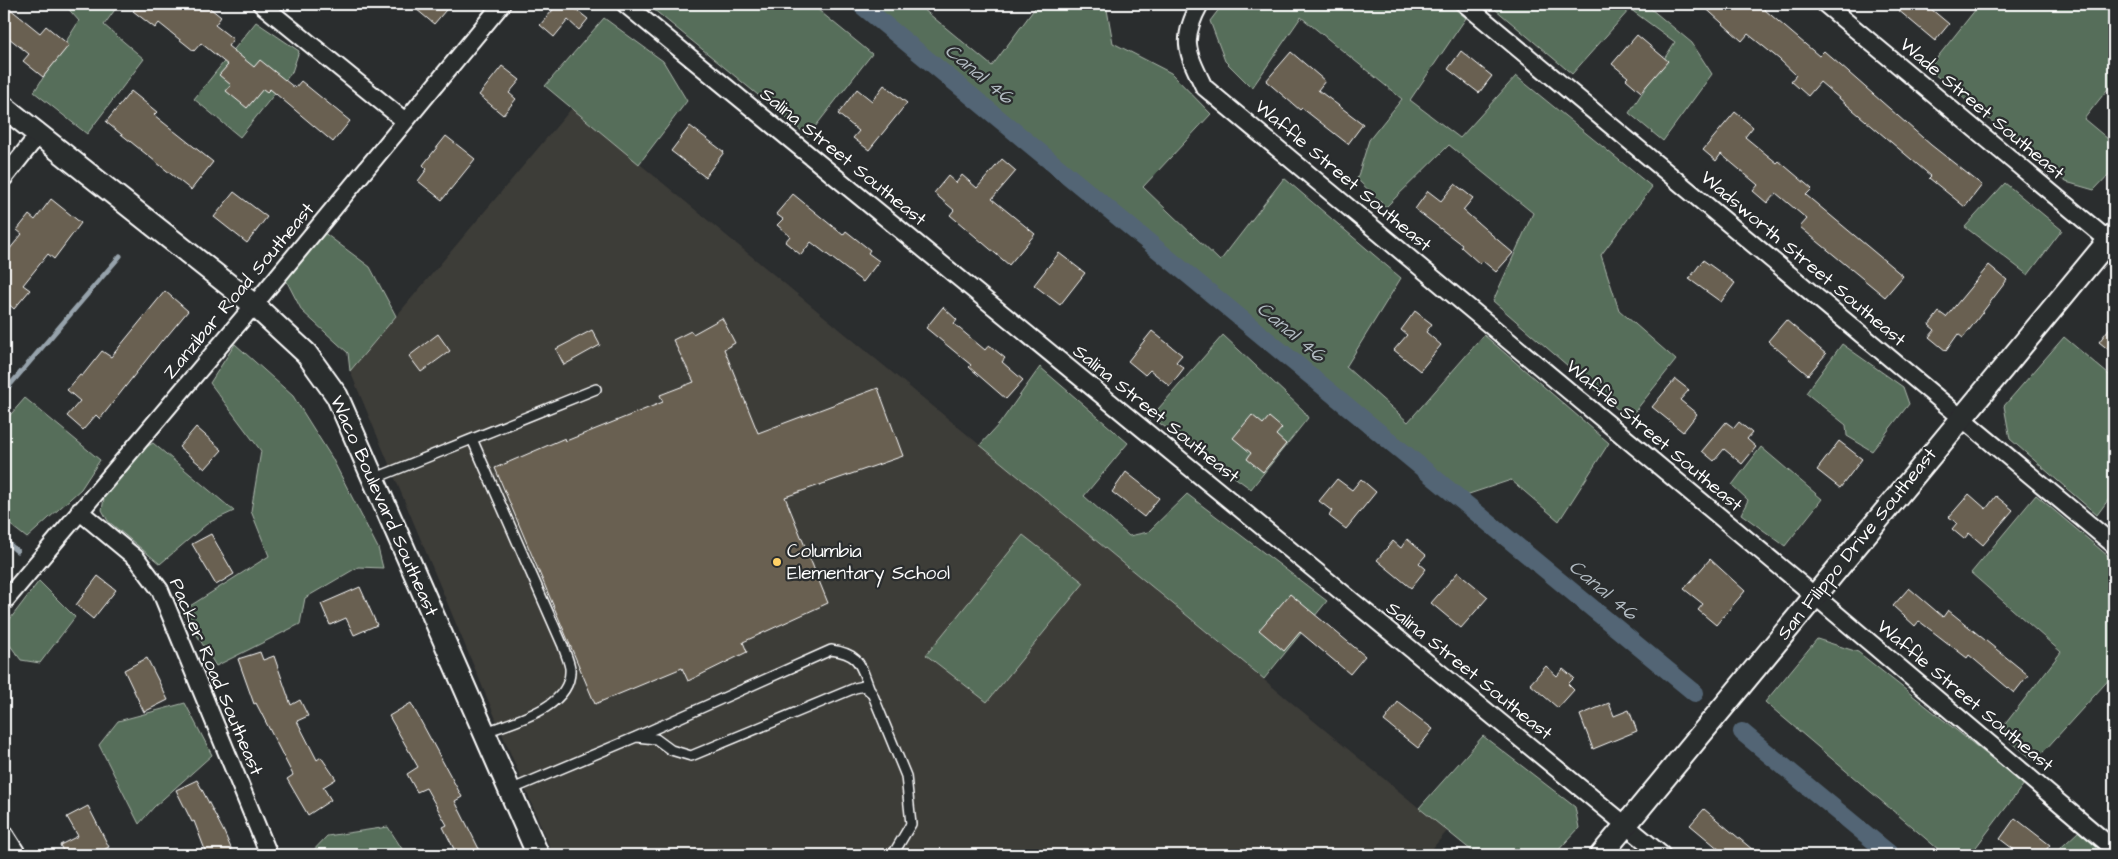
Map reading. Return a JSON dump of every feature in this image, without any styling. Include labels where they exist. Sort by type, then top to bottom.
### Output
[{"type":"street","points":[[261,4],[405,121]]},
{"type":"street","name":"Zanzibar Road Southeast","points":[[4,602],[254,305],[502,4]]},
{"type":"street","name":"Salina Street Southeast","points":[[625,4],[1662,855]]},
{"type":"street","name":"Waffle Street Southeast","points":[[1200,4],[1190,22],[1187,42],[1192,63],[1204,87],[1815,596],[2114,849]]},
{"type":"street","name":"Wadsworth Street Southeast","points":[[1465,4],[2114,545]]},
{"type":"street","name":"Wade Street Southeast","points":[[1825,4],[2112,240]]},
{"type":"street","name":"Waco Boulevard Southeast","points":[[4,107],[254,305],[306,353],[336,396],[538,855]]},
{"type":"street","points":[[4,178],[38,135]]},
{"type":"street","name":"San Filippo Drive Southeast","points":[[1601,855],[1962,417],[2112,240]]},
{"type":"street","name":"Packer Road Southeast","points":[[79,511],[137,559],[160,590],[270,855]]},
{"type":"street","points":[[4,833],[18,855]]},
{"type":"lane","points":[[373,479],[596,389]]},
{"type":"lane","points":[[472,439],[563,646],[570,669],[567,684],[561,694],[550,705],[535,713],[484,732]]},
{"type":"lane","points":[[510,790],[636,737],[831,650],[845,652],[858,660],[906,776],[910,824],[895,851],[890,855]]},
{"type":"lane","points":[[636,737],[656,739],[671,750],[691,756],[855,688],[864,686],[872,693]]},
{"type":"shaded area","name":"Columbia Elementary School","points":[[572,108],[1447,831],[1427,855],[553,855],[350,371]]},
{"type":"green space","points":[[64,4],[119,4],[104,25],[144,59],[87,134],[34,92],[79,21]]},
{"type":"green space","points":[[647,4],[811,4],[872,54],[808,136]]},
{"type":"green space","points":[[869,4],[917,4],[992,66],[1038,4],[1106,4],[1113,43],[1171,73],[1211,114],[1143,187],[1220,261],[1284,178],[1401,278],[1346,367],[1408,422],[1484,335],[1609,443],[1559,521],[1511,480],[1463,496]]},
{"type":"green space","points":[[1223,4],[1449,4],[1466,18],[1410,100],[1460,138],[1516,76],[1652,187],[1601,255],[1619,310],[1676,360],[1629,419],[1493,301],[1533,213],[1449,145],[1386,207],[1357,179],[1369,140],[1402,99],[1301,17],[1252,88],[1225,61],[1210,21]]},
{"type":"green space","points":[[1489,4],[1645,4],[1692,43],[1712,74],[1663,141],[1629,113],[1675,42],[1630,9],[1572,74]]},
{"type":"green space","points":[[1980,4],[2114,4],[2114,81],[2084,119],[2114,144],[2114,169],[2094,190],[2066,182],[1928,69]]},
{"type":"green space","points":[[604,18],[663,61],[687,101],[639,164],[545,86]]},
{"type":"green space","points":[[256,22],[299,51],[292,72],[240,137],[194,99]]},
{"type":"green space","points":[[2005,183],[2062,230],[2028,275],[1965,227]]},
{"type":"green space","points":[[323,232],[370,267],[396,316],[350,371],[348,353],[302,311],[286,280]]},
{"type":"green space","points":[[1223,335],[1303,410],[1308,418],[1251,489],[1151,417]]},
{"type":"green space","points":[[2064,337],[2114,379],[2114,492],[2097,515],[2010,439],[2004,406]]},
{"type":"green space","points":[[235,344],[293,396],[332,458],[378,548],[383,568],[358,567],[305,598],[300,624],[216,666],[182,611],[269,556],[251,511],[261,451],[210,383]]},
{"type":"green space","points":[[1842,344],[1903,387],[1909,404],[1872,451],[1847,436],[1846,425],[1806,393]]},
{"type":"green space","points":[[1040,367],[1128,443],[1084,496],[1129,536],[1148,532],[1187,494],[1327,601],[1264,679],[980,445],[1000,423]]},
{"type":"green space","points":[[25,398],[100,460],[81,489],[27,538],[4,520],[4,422]]},
{"type":"green space","points":[[153,443],[234,511],[208,523],[160,564],[108,521],[102,510],[105,492],[140,451]]},
{"type":"green space","points":[[1761,447],[1822,499],[1785,546],[1741,514],[1748,500],[1732,485]]},
{"type":"green space","points":[[2036,495],[2114,561],[2114,674],[2035,761],[1999,732],[2061,652],[1971,573]]},
{"type":"green space","points":[[1023,535],[1084,583],[987,702],[926,655]]},
{"type":"green space","points":[[39,581],[75,617],[40,663],[21,660],[6,640],[4,627]]},
{"type":"green space","points":[[1817,639],[1858,652],[2024,784],[1970,855],[1945,855],[1765,702]]},
{"type":"green space","points":[[185,703],[212,755],[154,807],[139,824],[99,745],[118,721]]},
{"type":"green space","points":[[1483,736],[1575,807],[1579,828],[1554,855],[1477,855],[1419,808]]},
{"type":"green space","points":[[388,827],[406,855],[309,855],[327,836]]},
{"type":"green space","points":[[2079,831],[2106,855],[2053,855]]},
{"type":"building","points":[[4,4],[40,33],[46,26],[69,45],[43,77],[23,61],[29,54],[4,34]]},
{"type":"building","points":[[140,4],[205,4],[221,17],[215,25],[233,39],[228,46],[254,67],[260,60],[295,88],[301,81],[350,121],[333,142],[270,89],[267,92],[263,89],[247,108],[226,91],[231,85],[219,75],[228,65],[201,43],[194,51],[159,23],[155,28],[133,11]]},
{"type":"building","points":[[410,4],[451,4],[434,24]]},
{"type":"building","points":[[558,4],[569,4],[588,19],[579,30],[568,20],[554,37],[540,25]]},
{"type":"building","points":[[1701,4],[1758,4],[1819,56],[1824,51],[1931,145],[1982,185],[1965,207],[1929,178],[1931,176],[1820,82],[1808,96],[1791,81],[1796,75],[1779,59],[1748,34],[1742,41]]},
{"type":"building","points":[[1891,4],[1925,4],[1949,24],[1935,41]]},
{"type":"building","points":[[1637,35],[1668,61],[1641,92],[1626,79],[1628,77],[1612,64]]},
{"type":"building","points":[[1461,51],[1492,76],[1479,93],[1448,69]]},
{"type":"building","points":[[1291,52],[1325,81],[1318,90],[1363,124],[1348,144],[1302,108],[1300,110],[1266,81]]},
{"type":"building","points":[[502,66],[520,80],[509,93],[516,99],[503,115],[479,95]]},
{"type":"building","points":[[884,85],[907,103],[869,150],[853,138],[859,131],[838,114],[857,89],[872,101]]},
{"type":"building","points":[[131,91],[157,112],[154,115],[213,162],[191,190],[106,122]]},
{"type":"building","points":[[1735,112],[1753,127],[1745,137],[1777,163],[1779,161],[1812,189],[1806,195],[1903,276],[1885,297],[1800,227],[1807,219],[1776,193],[1767,203],[1753,191],[1758,185],[1721,154],[1716,161],[1703,150]]},
{"type":"building","points":[[690,126],[724,152],[705,177],[671,151]]},
{"type":"building","points":[[446,136],[475,159],[442,200],[418,181],[427,169],[423,165]]},
{"type":"building","points":[[1002,159],[1016,171],[992,199],[1035,234],[1009,265],[950,215],[954,210],[934,193],[948,176],[956,183],[962,175],[977,188]]},
{"type":"building","points":[[1455,184],[1473,198],[1463,210],[1513,253],[1496,272],[1483,261],[1480,264],[1461,247],[1462,245],[1415,209],[1428,191],[1441,201]]},
{"type":"building","points":[[234,192],[267,217],[247,243],[214,217]]},
{"type":"building","points":[[793,194],[843,235],[846,231],[870,250],[868,253],[879,261],[863,282],[811,242],[801,255],[785,242],[790,236],[777,225],[783,219],[776,214]]},
{"type":"building","points":[[51,199],[81,223],[54,259],[48,254],[23,285],[30,290],[14,309],[4,300],[4,256],[22,234],[17,230],[29,215],[35,220]]},
{"type":"building","points":[[1059,253],[1085,273],[1060,305],[1034,285]]},
{"type":"building","points":[[1703,260],[1735,283],[1721,302],[1689,279]]},
{"type":"building","points":[[1989,265],[2007,280],[1963,338],[1958,334],[1946,351],[1929,337],[1935,330],[1929,325],[1939,312],[1946,317]]},
{"type":"building","points":[[165,291],[188,311],[162,340],[100,419],[96,415],[83,430],[67,416],[80,401],[67,390],[80,375],[82,376],[102,351],[111,357]]},
{"type":"building","points":[[943,307],[957,320],[954,324],[985,350],[989,345],[1005,358],[1002,362],[1023,380],[1006,399],[969,367],[971,365],[926,328]]},
{"type":"building","points":[[1415,311],[1432,324],[1426,332],[1441,345],[1420,371],[1394,350],[1407,335],[1401,330]]},
{"type":"building","points":[[722,318],[735,343],[724,349],[758,433],[878,388],[903,456],[785,497],[828,603],[743,642],[747,652],[688,681],[682,668],[595,704],[495,468],[565,438],[566,441],[663,402],[660,395],[694,382],[673,340],[691,331],[693,334]]},
{"type":"building","points":[[1786,320],[1826,354],[1808,375],[1768,341]]},
{"type":"building","points":[[2114,322],[2114,354],[2099,342]]},
{"type":"building","points":[[592,330],[600,345],[564,365],[556,349]]},
{"type":"building","points":[[1152,331],[1182,355],[1176,362],[1184,368],[1170,386],[1150,370],[1145,375],[1128,361]]},
{"type":"building","points":[[438,334],[450,351],[421,372],[409,356]]},
{"type":"building","points":[[1675,379],[1689,390],[1680,400],[1697,414],[1683,432],[1652,407]]},
{"type":"building","points":[[1252,415],[1263,424],[1269,417],[1282,428],[1276,435],[1286,444],[1263,472],[1247,459],[1251,453],[1233,438]]},
{"type":"building","points":[[1726,422],[1734,428],[1739,422],[1752,433],[1747,439],[1756,447],[1742,464],[1724,449],[1714,461],[1702,451]]},
{"type":"building","points":[[196,427],[222,450],[205,469],[179,447]]},
{"type":"building","points":[[1839,441],[1862,459],[1840,488],[1817,470]]},
{"type":"building","points":[[1126,472],[1159,498],[1144,517],[1112,492]]},
{"type":"building","points":[[1337,479],[1352,490],[1361,479],[1376,492],[1346,529],[1329,516],[1332,511],[1319,501]]},
{"type":"building","points":[[1969,494],[1986,509],[1996,496],[2013,510],[1983,545],[1969,533],[1964,539],[1952,529],[1957,523],[1949,517]]},
{"type":"building","points":[[211,534],[234,574],[216,585],[192,544]]},
{"type":"building","points":[[1407,539],[1426,555],[1419,563],[1426,569],[1411,588],[1377,560],[1393,541],[1401,548]]},
{"type":"building","points":[[1710,559],[1745,591],[1716,625],[1698,610],[1703,604],[1684,589]]},
{"type":"building","points":[[1458,572],[1488,597],[1461,628],[1431,603]]},
{"type":"building","points":[[98,576],[116,590],[93,619],[76,605]]},
{"type":"building","points":[[360,587],[377,625],[354,635],[346,618],[330,625],[321,604]]},
{"type":"building","points":[[1909,588],[1943,617],[1948,610],[2028,675],[2014,693],[1969,655],[1967,658],[1919,621],[1915,626],[1893,606]]},
{"type":"building","points":[[1290,594],[1365,656],[1350,674],[1300,632],[1284,651],[1259,630]]},
{"type":"building","points":[[260,652],[263,660],[274,656],[291,705],[300,700],[308,716],[297,721],[317,760],[321,757],[336,779],[323,787],[331,800],[308,815],[287,779],[293,775],[256,703],[254,704],[238,659]]},
{"type":"building","points":[[147,658],[168,700],[144,712],[124,670]]},
{"type":"building","points":[[1546,666],[1557,676],[1563,669],[1574,678],[1568,684],[1574,690],[1558,708],[1530,684]]},
{"type":"building","points":[[1398,702],[1433,729],[1418,748],[1384,721]]},
{"type":"building","points":[[411,703],[462,797],[455,801],[479,849],[467,855],[457,855],[443,827],[447,825],[426,788],[417,792],[407,774],[418,767],[389,716]]},
{"type":"building","points":[[1609,703],[1614,716],[1629,710],[1637,731],[1593,749],[1580,715]]},
{"type":"building","points":[[197,780],[234,855],[207,855],[194,821],[192,822],[176,790]]},
{"type":"building","points":[[88,806],[109,847],[94,855],[65,855],[60,845],[78,836],[67,817]]},
{"type":"building","points":[[1704,809],[1759,855],[1726,855],[1690,825]]},
{"type":"building","points":[[2015,818],[2050,845],[2042,855],[2021,855],[2000,839]]},
{"type":"waterway","name":"Canal 46","points":[[860,4],[1695,693]]},
{"type":"waterway","points":[[4,392],[120,256]]},
{"type":"waterway","points":[[4,540],[17,551]]},
{"type":"waterway","name":"Canal 46","points":[[1742,732],[1891,855]]},
{"type":"place","name":"Columbia Elementary School","points":[[777,562]]}]
